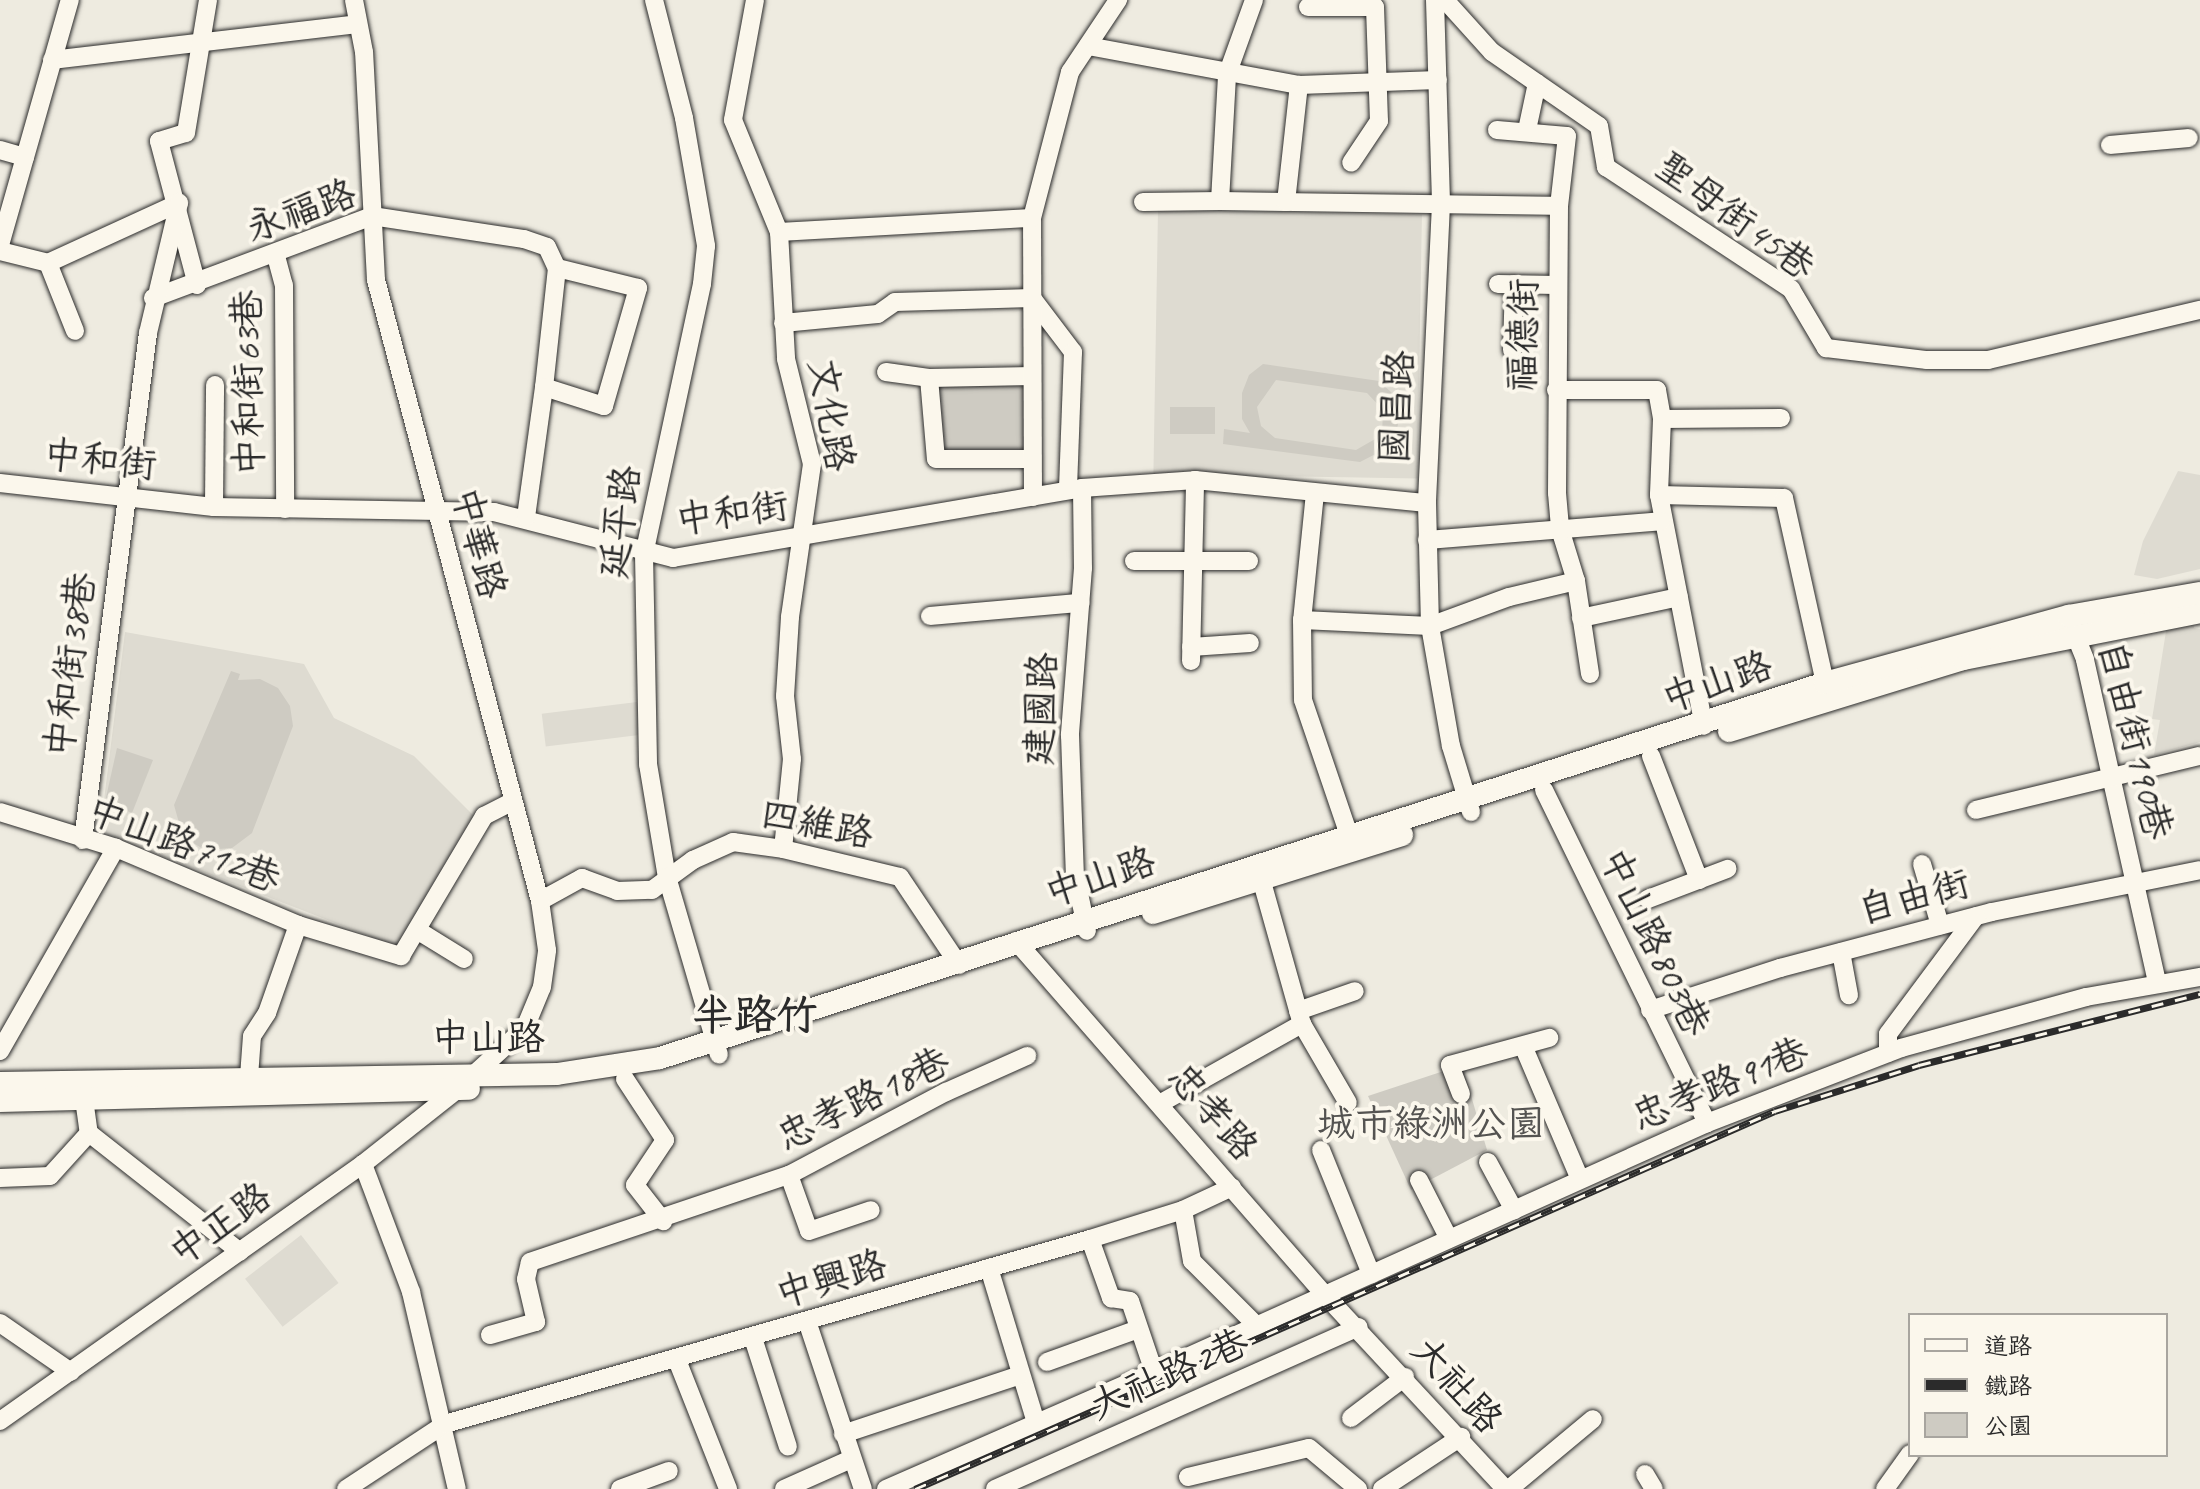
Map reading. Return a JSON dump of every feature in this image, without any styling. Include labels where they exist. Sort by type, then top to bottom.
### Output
[{"type":"main road","name":"中山路","points":[[1084,925],[1262,882],[1469,806],[1825,683],[2200,593]]},
{"type":"main road","name":"中山路","points":[[0,1083],[466,1082],[570,1088],[625,1079],[1349,835],[1544,790],[2072,626],[2200,612]]},
{"type":"main road","name":"中山路","points":[[466,1082],[607,1069],[716,1049],[1020,947]]},
{"type":"main road","name":"中山路","points":[[0,1101],[84,1099],[248,1084]]},
{"type":"street","points":[[0,245],[70,0]]},
{"type":"street","points":[[197,285],[179,203],[159,141],[186,133],[208,0]]},
{"type":"street","name":"中華路","points":[[354,0],[364,52],[376,280],[540,901],[547,950],[542,987],[525,1028],[466,1082]]},
{"type":"street","name":"延平路","points":[[654,0],[684,118],[706,246],[702,284],[644,554],[648,764],[667,877],[716,1049]]},
{"type":"street","name":"文化路","points":[[755,0],[733,120],[779,232],[786,359],[812,464],[799,538],[785,670],[792,759],[783,849]]},
{"type":"street","points":[[1033,497],[1032,218],[1070,72],[1118,0]]},
{"type":"street","name":"國昌路","points":[[1435,0],[1441,204],[1427,503],[1430,626],[1439,691],[1469,806]]},
{"type":"street","points":[[1445,0],[1492,52],[1537,83],[1527,130],[1497,130]]},
{"type":"street","points":[[1220,201],[1227,75],[1249,2]]},
{"type":"street","points":[[1308,7],[1375,7],[1379,121],[1351,163]]},
{"type":"street","points":[[52,60],[357,24]]},
{"type":"street","points":[[1088,46],[1227,75],[1299,85],[1438,80]]},
{"type":"street","name":"聖母街45巷","points":[[1537,83],[1599,126],[1606,167],[1639,184],[1791,289],[1826,348],[1927,360],[1988,360],[2200,310]]},
{"type":"street","points":[[1286,202],[1299,85]]},
{"type":"street","name":"福德街","points":[[1527,130],[1567,136],[1559,206],[1557,285],[1560,529],[1576,581],[1590,674]]},
{"type":"street","points":[[2110,145],[2189,138]]},
{"type":"street","points":[[0,150],[25,157]]},
{"type":"street","points":[[1143,202],[1559,206]]},
{"type":"street","points":[[0,251],[48,263],[179,203]]},
{"type":"street","name":"中和街38巷","points":[[83,840],[153,298],[179,203]]},
{"type":"street","name":"永福路","points":[[153,298],[276,256],[372,216],[524,239],[547,247],[557,268]]},
{"type":"street","points":[[779,232],[1032,218]]},
{"type":"street","name":"中和街63巷","points":[[276,256],[284,285],[285,509]]},
{"type":"street","points":[[48,263],[75,331]]},
{"type":"street","points":[[526,517],[557,268],[638,288],[604,406],[544,387]]},
{"type":"street","points":[[1512,350],[1506,284],[1557,285]]},
{"type":"street","points":[[783,323],[878,314],[895,302],[1032,298]]},
{"type":"street","name":"建國路","points":[[1032,298],[1073,352],[1066,431],[1075,489],[1080,603],[1070,735],[1075,875],[1084,925]]},
{"type":"street","points":[[886,372],[929,378],[1032,376]]},
{"type":"street","points":[[929,378],[936,459],[1031,459]]},
{"type":"street","points":[[214,507],[215,385]]},
{"type":"street","points":[[1556,390],[1657,390],[1662,419],[1661,521],[1704,726]]},
{"type":"street","points":[[1662,419],[1781,418]]},
{"type":"street","points":[[1195,480],[1191,654],[1250,643]]},
{"type":"street","name":"中和街","points":[[0,483],[214,507],[436,513],[466,510],[526,517],[644,554],[673,558],[1075,489],[1195,480],[1427,503]]},
{"type":"street","points":[[1315,493],[1302,620],[1303,700],[1349,835]]},
{"type":"street","points":[[1659,495],[1784,498],[1825,683]]},
{"type":"street","points":[[1427,540],[1661,521]]},
{"type":"street","points":[[1134,561],[1191,558],[1249,561]]},
{"type":"street","points":[[1302,620],[1430,626],[1509,597],[1576,581]]},
{"type":"street","points":[[1581,618],[1679,597]]},
{"type":"street","points":[[930,616],[1080,603]]},
{"type":"street","name":"自由街190巷","points":[[2072,626],[2112,777],[2157,982]]},
{"type":"street","points":[[1651,756],[1699,880]]},
{"type":"street","points":[[1976,810],[2200,756]]},
{"type":"street","name":"中山路803巷","points":[[1544,790],[1707,1123]]},
{"type":"street","points":[[464,959],[417,930],[484,816],[513,801]]},
{"type":"street","name":"中山路712巷","points":[[0,812],[116,848],[298,925],[401,956],[417,930]]},
{"type":"street","name":"四維路","points":[[540,901],[582,878],[629,891],[652,890],[667,877],[728,843],[783,849],[900,877],[959,965]]},
{"type":"street","points":[[0,1051],[116,848]]},
{"type":"street","points":[[1922,864],[1940,925]]},
{"type":"street","points":[[1648,899],[1727,869]]},
{"type":"street","name":"自由街","points":[[1650,1010],[1940,925],[2134,881],[2200,870]]},
{"type":"street","points":[[1262,882],[1300,1017],[1348,1103]]},
{"type":"street","points":[[1888,1053],[1888,1034],[1976,916]]},
{"type":"street","name":"中山路712巷","points":[[248,1084],[252,1036],[267,1013],[298,925]]},
{"type":"street","name":"忠孝路","points":[[1020,947],[1161,1103],[1325,1295],[1359,1327]]},
{"type":"street","points":[[1841,952],[1849,995]]},
{"type":"street","name":"忠孝路91巷","points":[[886,1489],[1037,1426],[1707,1123],[1888,1053],[2157,982],[2200,977]]},
{"type":"street","points":[[1161,1103],[1256,1048],[1300,1017],[1355,991]]},
{"type":"street","points":[[1461,1094],[1450,1065],[1524,1048],[1549,1038]]},
{"type":"street","points":[[1524,1048],[1580,1179]]},
{"type":"street","name":"忠孝路18巷","points":[[490,1335],[536,1322],[526,1279],[530,1262],[663,1221],[789,1175],[946,1092],[1027,1056]]},
{"type":"street","points":[[625,1079],[665,1140],[635,1185],[663,1221]]},
{"type":"street","name":"中正路","points":[[0,1421],[363,1164],[466,1082]]},
{"type":"street","points":[[84,1099],[89,1133],[240,1252]]},
{"type":"street","points":[[0,1178],[50,1176],[89,1133]]},
{"type":"street","points":[[1321,1150],[1371,1274]]},
{"type":"street","points":[[1488,1162],[1514,1210]]},
{"type":"street","points":[[363,1164],[411,1292],[445,1424],[457,1489]]},
{"type":"street","points":[[789,1175],[809,1231],[871,1210]]},
{"type":"street","points":[[1419,1180],[1449,1239]]},
{"type":"street","name":"中興路","points":[[346,1489],[445,1424],[677,1360],[1090,1239],[1183,1210],[1232,1187]]},
{"type":"street","points":[[1183,1210],[1192,1261],[1258,1327]]},
{"type":"street","points":[[1090,1239],[1111,1298],[1130,1301],[1154,1372]]},
{"type":"street","points":[[989,1268],[1037,1426]]},
{"type":"street","points":[[807,1321],[863,1489]]},
{"type":"street","points":[[0,1323],[71,1372]]},
{"type":"street","name":"大社路","points":[[1359,1327],[1507,1489]]},
{"type":"street","name":"大社路2巷","points":[[1003,1487],[1359,1327]]},
{"type":"street","points":[[1047,1362],[1138,1329]]},
{"type":"street","points":[[753,1338],[788,1447]]},
{"type":"street","points":[[677,1360],[728,1489]]},
{"type":"street","points":[[843,1434],[1020,1375]]},
{"type":"street","points":[[1351,1418],[1405,1377]]},
{"type":"street","points":[[1507,1489],[1593,1419]]},
{"type":"street","points":[[1382,1489],[1461,1437]]},
{"type":"street","points":[[1188,1477],[1309,1448],[1358,1489]]},
{"type":"street","points":[[1885,1489],[1908,1457]]},
{"type":"street","points":[[784,1489],[851,1459]]},
{"type":"street","points":[[629,1488],[669,1471]]},
{"type":"shaded area","points":[[1158,210],[1422,215],[1417,479],[1153,474]]},
{"type":"shaded area","points":[[2178,471],[2200,475],[2200,569],[2157,579],[2134,575],[2143,541]]},
{"type":"shaded area","points":[[2195,621],[2194,628],[2200,629],[2200,742],[2154,755],[2160,720],[2152,719],[2167,625]]},
{"type":"shaded area","points":[[125,632],[304,664],[334,718],[414,756],[477,819],[400,948],[100,832]]},
{"type":"shaded area","points":[[637,702],[641,735],[546,746],[542,714]]},
{"type":"shaded area","points":[[301,1235],[339,1283],[283,1327],[245,1279]]},
{"type":"green space","points":[[1263,364],[1379,381],[1392,393],[1400,416],[1393,445],[1360,462],[1223,444],[1224,429],[1250,433],[1242,419],[1242,393],[1249,375]],"holes":[[[1276,380],[1367,393],[1383,410],[1382,435],[1356,450],[1275,438],[1261,426],[1257,407]]]},
{"type":"green space","points":[[937,383],[1024,383],[1024,452],[937,452]]},
{"type":"green space","points":[[1170,407],[1215,407],[1215,434],[1170,434]]},
{"type":"green space","points":[[231,671],[240,674],[238,680],[260,679],[278,688],[290,706],[293,726],[252,833],[232,848],[205,850],[183,837],[174,805]]},
{"type":"green space","points":[[117,748],[153,760],[132,813],[105,802]]},
{"type":"green space","name":"城市綠洲公園","points":[[1462,1065],[1487,1150],[1411,1190],[1368,1096]]},
{"type":"railway","points":[[915,1489],[1775,1111],[1919,1065],[2200,994]]},
{"type":"district","name":"半路竹","points":[[755,1016]]}]
